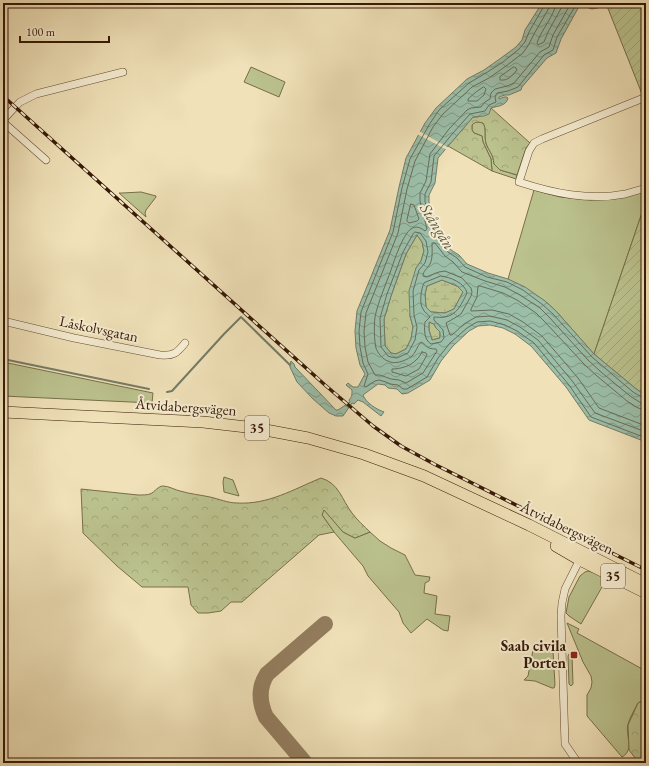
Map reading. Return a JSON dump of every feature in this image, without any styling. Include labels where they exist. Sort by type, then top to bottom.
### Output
[{"type":"main road","name":"Åtvidabergsvägen","points":[[3,412],[203,422],[282,432],[333,445],[393,464],[452,488],[581,556],[646,593]]},
{"type":"main road","name":"Åtvidabergsvägen","points":[[581,556],[646,584]]},
{"type":"street","points":[[46,160],[3,121],[15,107],[20,102],[36,94],[123,72]]},
{"type":"street","points":[[646,97],[534,143],[529,151],[519,182],[561,194],[602,197],[625,194],[646,188]]},
{"type":"street","name":"Låskolvsgatan","points":[[3,322],[74,338],[167,356],[178,352],[185,343]]},
{"type":"street","points":[[578,763],[565,744],[561,616],[565,589],[581,556]]},
{"type":"green space","points":[[581,3],[646,3],[646,93],[642,94],[607,6],[592,9],[580,5]]},
{"type":"green space","points":[[251,67],[285,82],[279,97],[244,82]]},
{"type":"green space","points":[[491,108],[530,143],[526,148],[517,175],[500,170],[494,164],[492,155],[486,143],[485,128],[483,123],[478,122],[473,124],[472,130],[474,133],[482,136],[483,142],[491,159],[492,171],[448,146],[473,117],[478,117]]},
{"type":"green space","points":[[475,122],[483,123],[484,125],[486,143],[492,155],[494,164],[500,170],[517,175],[516,179],[492,171],[491,159],[483,142],[482,136],[474,133],[472,130],[472,125]]},
{"type":"green space","points":[[534,190],[560,197],[591,200],[646,191],[646,201],[594,354],[556,311],[545,301],[508,279]]},
{"type":"green space","points":[[141,192],[156,196],[146,210],[146,217],[119,193]]},
{"type":"green space","points":[[646,201],[646,396],[594,354]]},
{"type":"green space","points":[[417,235],[422,242],[424,251],[421,261],[416,268],[410,316],[413,327],[411,339],[406,349],[396,354],[391,353],[385,346],[384,319],[406,254]]},
{"type":"green space","points":[[442,280],[457,286],[463,292],[454,309],[445,313],[431,312],[426,307],[425,294],[427,286]]},
{"type":"green space","points":[[429,322],[434,324],[440,332],[440,338],[432,340],[429,330]]},
{"type":"green space","points":[[3,362],[153,393],[152,403],[3,396]]},
{"type":"green space","points":[[224,477],[233,480],[239,496],[224,492]]},
{"type":"green space","points":[[321,478],[327,480],[340,492],[354,516],[370,532],[355,538],[343,532],[324,510],[322,515],[334,532],[319,535],[242,602],[231,602],[221,611],[198,613],[191,605],[188,587],[142,587],[117,566],[83,533],[81,489],[143,495],[150,494],[160,487],[165,486],[184,492],[230,502],[248,503],[270,499]]},
{"type":"green space","points":[[324,509],[343,532],[355,538],[370,532],[380,541],[405,555],[415,575],[430,577],[429,581],[425,583],[424,593],[437,596],[435,614],[450,616],[448,631],[443,630],[427,619],[411,633],[403,623],[399,612],[368,576],[363,566],[334,532],[322,515]]},
{"type":"green space","points":[[588,571],[599,574],[606,580],[581,624],[566,613],[569,597],[580,576]]},
{"type":"green space","points":[[567,623],[579,629],[577,633],[644,670],[642,675],[646,676],[646,699],[638,703],[630,719],[627,728],[629,746],[626,754],[622,757],[587,716],[587,695],[591,688],[591,676],[583,662]]},
{"type":"green space","points":[[533,650],[553,651],[554,688],[535,681],[524,680],[528,676]]},
{"type":"green space","points":[[569,654],[572,656],[573,684],[571,686],[569,684]]},
{"type":"green space","points":[[646,699],[646,763],[639,763],[629,750],[628,725],[638,703]]},
{"type":"water","points":[[542,3],[581,3],[561,39],[556,53],[547,58],[521,90],[499,97],[499,99],[504,97],[508,98],[504,104],[491,108],[489,114],[473,117],[438,158],[435,183],[429,195],[429,202],[436,227],[451,250],[459,255],[467,264],[525,287],[545,301],[556,311],[594,354],[646,396],[646,442],[589,420],[566,387],[531,346],[515,334],[503,328],[490,325],[478,326],[469,331],[453,346],[441,361],[430,380],[408,393],[402,394],[397,389],[388,388],[385,385],[378,384],[363,395],[366,401],[384,412],[381,416],[363,402],[358,400],[354,404],[352,403],[343,416],[336,416],[329,413],[297,382],[290,367],[291,361],[336,410],[350,402],[349,400],[352,390],[346,385],[348,383],[353,387],[358,387],[365,374],[360,365],[356,348],[355,331],[357,311],[390,230],[406,158],[425,123],[436,108],[467,79],[484,70],[516,47],[522,40],[525,30]],"holes":[[[417,235],[422,242],[424,251],[421,261],[416,268],[409,291],[410,316],[413,327],[411,339],[406,349],[396,354],[391,353],[385,346],[384,319],[406,254]],[[442,280],[457,286],[463,292],[454,309],[445,313],[431,312],[426,307],[425,294],[427,286]],[[429,322],[434,324],[440,332],[440,338],[432,340],[429,330]]]},
{"type":"pier","points":[[419,131],[449,148],[447,150],[417,134]]},
{"type":"waterway","points":[[167,392],[172,391],[241,317],[290,365]]},
{"type":"waterway","points":[[3,359],[149,389]]},
{"type":"taxiway","points":[[305,763],[266,717],[260,695],[262,685],[267,674],[325,624]]},
{"type":"railway","points":[[3,96],[325,385],[373,426],[401,446],[434,464],[646,570]]},
{"type":"place","name":"Saab civila Porten","points":[[574,655]]},
{"type":"water label","name":"Stångån","points":[[438,226]]}]
